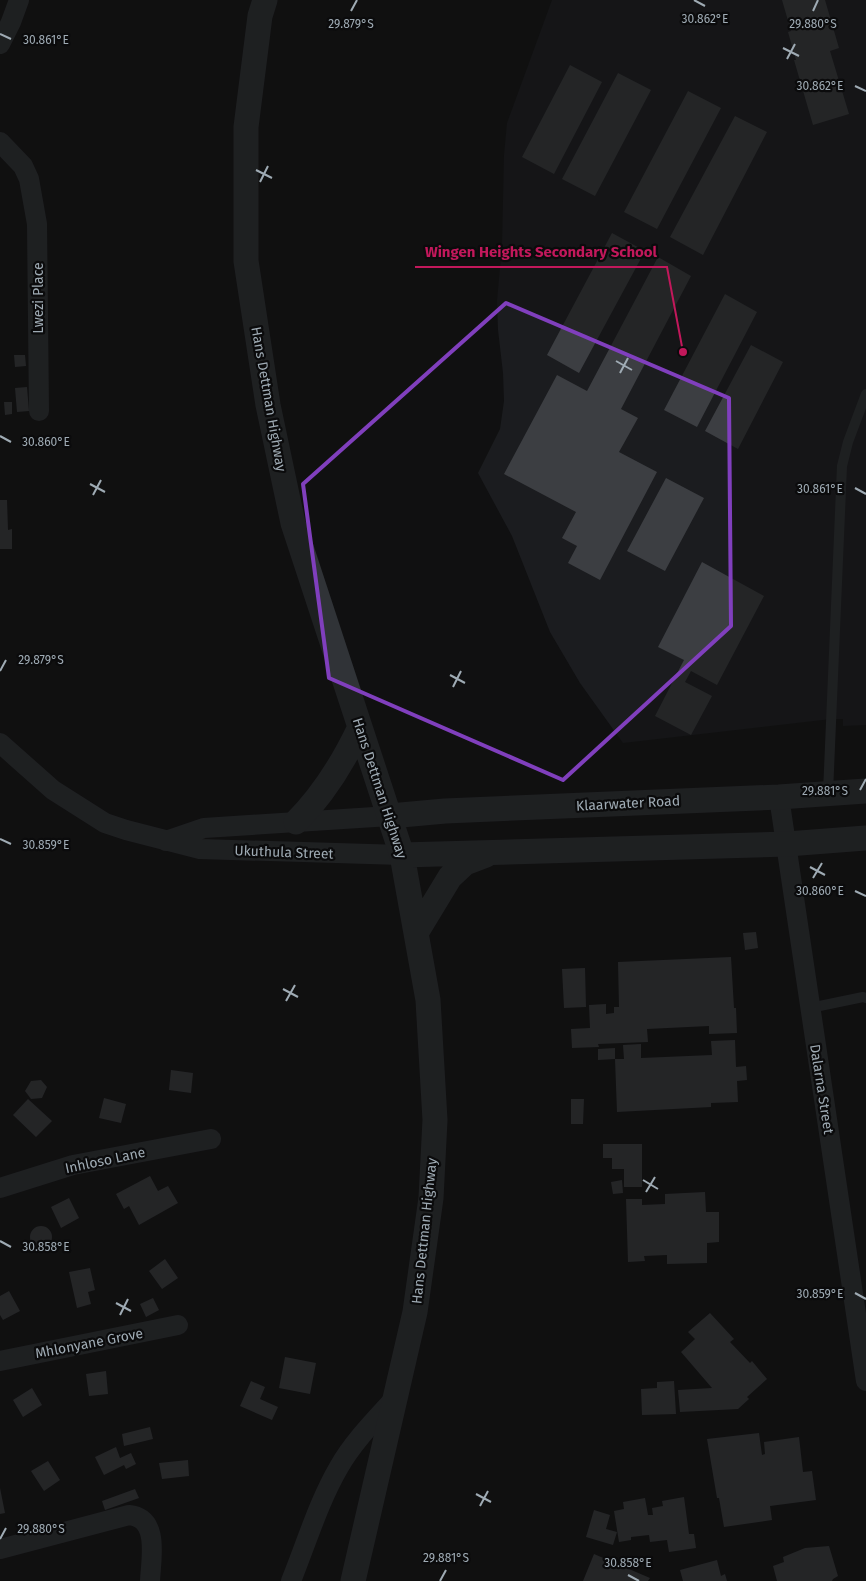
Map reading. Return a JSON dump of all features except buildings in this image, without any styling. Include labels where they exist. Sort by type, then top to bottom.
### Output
[{"type":"street","points":[[0,44],[19,0]]},
{"type":"street","name":"Hans Dettman Highway","points":[[265,0],[260,16],[246,127],[246,261],[268,405],[293,523],[402,855],[428,1000],[435,1120],[431,1198],[415,1312],[353,1581]]},
{"type":"street","name":"Lwezi Place","points":[[0,142],[23,166],[32,186],[38,224],[39,411]]},
{"type":"street","points":[[296,822],[313,805],[338,771],[360,727]]},
{"type":"street","name":"Ukuthula Street","points":[[0,743],[53,790],[105,823],[126,830],[200,849],[402,855]]},
{"type":"street","name":"Klaarwater Road","points":[[390,816],[445,811],[779,797],[866,791]]},
{"type":"street","name":"Dalarna Street","points":[[779,797],[866,1380]]},
{"type":"street","name":"Ukuthula Street","points":[[166,841],[204,828],[390,816]]},
{"type":"street","points":[[402,855],[787,844],[866,838]]},
{"type":"street","points":[[416,933],[442,889],[458,868],[465,863],[498,851]]},
{"type":"street","name":"Inhloso Lane","points":[[0,1188],[72,1165],[211,1139]]},
{"type":"street","name":"Mhlonyane Grove","points":[[0,1361],[178,1325]]},
{"type":"street","points":[[291,1581],[338,1468],[350,1450],[396,1397]]},
{"type":"street","points":[[0,1549],[129,1514],[135,1515],[143,1519],[152,1534],[150,1581]]},
{"type":"lane","points":[[828,793],[842,466],[848,442],[866,394]]},
{"type":"lane","points":[[810,1008],[862,997],[866,998]]},
{"type":"highlighted area","points":[[506,303],[729,398],[731,626],[563,780],[329,678],[303,484]]},
{"type":"shaded area","points":[[552,0],[866,0],[866,725],[843,726],[843,719],[831,719],[623,743],[580,683],[550,632],[512,536],[478,473],[500,429],[504,401],[497,301],[502,246],[504,155],[507,123]]},
{"type":"place","name":"Wingen Heights Secondary School","points":[[683,352]]}]
